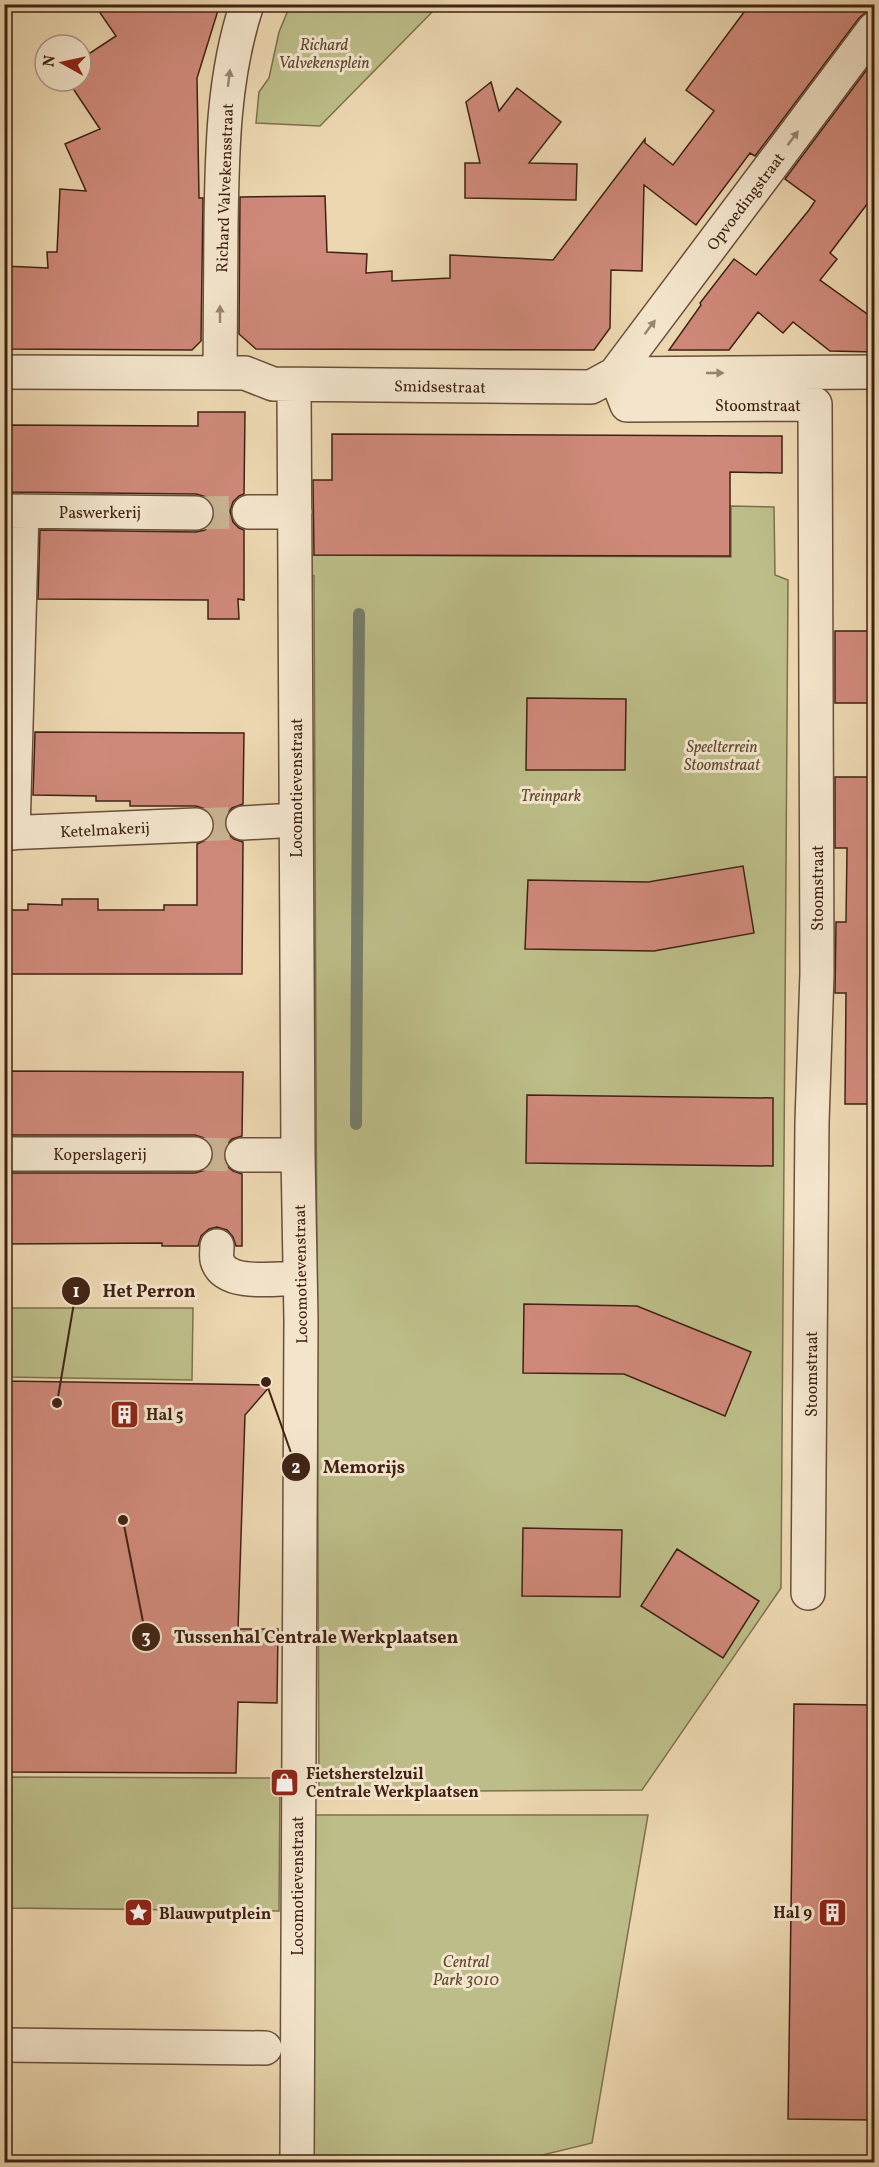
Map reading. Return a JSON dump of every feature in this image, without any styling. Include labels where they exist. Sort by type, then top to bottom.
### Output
[{"type":"street","name":"Richard Valvekensstraat","points":[[220,373],[221,189],[225,115],[230,66],[247,4]]},
{"type":"street","name":"Opvoedingstraat","points":[[615,374],[874,29]]},
{"type":"street","name":"Smidsestraat","points":[[4,372],[245,373],[273,384],[294,385],[591,387],[615,374],[874,372]]},
{"type":"street","name":"Stoomstraat","points":[[615,374],[627,405],[815,404],[817,962],[812,1122],[808,1593]]},
{"type":"street","name":"Locomotievenstraat","points":[[294,385],[300,1278],[297,2163]]},
{"type":"street","name":"Paswerkerij","points":[[13,511],[196,513]]},
{"type":"street","name":"Ketelmakerij","points":[[13,511],[9,833],[196,825]]},
{"type":"street","points":[[249,512],[295,512]]},
{"type":"street","points":[[243,823],[296,820]]},
{"type":"street","name":"Koperslagerij","points":[[4,1154],[195,1154]]},
{"type":"street","points":[[242,1155],[298,1155]]},
{"type":"street","points":[[217,1246],[217,1261],[226,1273],[240,1280],[300,1278]]},
{"type":"street","points":[[4,2045],[265,2048]]},
{"type":"green space","name":"Richard Valvekensplein","points":[[292,5],[439,5],[320,126],[256,123],[259,92],[269,78],[279,32]]},
{"type":"green space","name":"Treinpark","points":[[731,506],[774,507],[775,575],[788,580],[781,1588],[642,1790],[319,1792],[314,576],[308,575],[308,555],[731,557]]},
{"type":"green space","points":[[5,1308],[193,1308],[192,1380],[5,1377]]},
{"type":"green space","points":[[5,1777],[280,1778],[279,1911],[5,1908]]},
{"type":"green space","name":"Central Park 3010","points":[[314,1815],[648,1815],[592,2143],[514,2162],[312,2162]]},
{"type":"building","points":[[94,4],[220,4],[197,78],[199,198],[203,198],[201,341],[192,350],[4,349],[4,266],[48,268],[47,252],[57,252],[60,189],[86,191],[65,144],[100,129],[76,93],[93,93],[93,51],[116,36]]},
{"type":"building","points":[[750,4],[874,4],[874,11],[866,12],[859,18],[755,156],[750,153],[696,225],[644,185],[642,271],[611,270],[610,328],[594,350],[256,349],[239,334],[240,197],[325,196],[327,252],[367,254],[366,273],[392,271],[392,281],[450,278],[450,255],[553,260],[645,139],[645,143],[673,165],[714,111],[686,90]]},
{"type":"building","points":[[874,60],[874,195],[830,253],[837,259],[820,280],[874,319],[874,352],[830,351],[793,322],[783,333],[758,312],[729,350],[669,350],[701,305],[700,303],[734,259],[756,275],[809,210],[815,201],[785,179]]},
{"type":"building","points":[[491,82],[499,111],[517,88],[561,122],[529,163],[577,164],[576,200],[465,198],[465,163],[480,163],[466,102]]},
{"type":"building","points":[[198,412],[245,412],[244,494],[233,502],[230,511],[233,522],[244,530],[244,600],[238,599],[239,619],[208,619],[208,600],[38,599],[40,530],[196,532],[205,530],[212,523],[215,513],[212,503],[206,497],[196,494],[4,492],[4,425],[198,426]]},
{"type":"building","points":[[332,434],[782,436],[782,473],[730,472],[730,556],[314,555],[313,480],[332,480]]},
{"type":"building","points":[[835,631],[874,631],[874,703],[835,703]]},
{"type":"building","points":[[527,698],[626,699],[625,770],[526,770]]},
{"type":"building","points":[[35,732],[244,733],[243,804],[232,808],[224,823],[228,834],[243,842],[242,974],[4,974],[4,910],[28,910],[28,904],[62,905],[62,899],[98,899],[98,910],[164,910],[164,905],[197,905],[197,844],[206,840],[213,833],[215,825],[211,814],[196,806],[130,806],[130,801],[96,801],[96,796],[33,795]]},
{"type":"building","points":[[835,777],[874,777],[874,1104],[845,1104],[846,993],[835,993],[836,922],[846,922],[847,848],[835,848]]},
{"type":"building","points":[[743,866],[754,933],[654,951],[525,949],[528,880],[648,882]]},
{"type":"building","points":[[4,1071],[243,1072],[242,1136],[232,1139],[223,1154],[226,1165],[242,1174],[242,1246],[236,1246],[227,1230],[217,1227],[209,1229],[201,1236],[198,1246],[162,1246],[162,1243],[4,1244],[4,1173],[195,1173],[205,1170],[214,1155],[211,1144],[195,1135],[4,1135]]},
{"type":"building","points":[[527,1095],[773,1098],[773,1166],[526,1163]]},
{"type":"building","points":[[524,1304],[637,1306],[751,1352],[725,1416],[624,1374],[523,1373]]},
{"type":"building","points":[[4,1381],[271,1385],[245,1415],[238,1629],[278,1629],[277,1703],[238,1702],[236,1773],[4,1772]]},
{"type":"building","points":[[523,1528],[622,1530],[620,1597],[522,1596]]},
{"type":"building","points":[[677,1549],[759,1601],[723,1658],[641,1606]]},
{"type":"building","name":"Hal 9","points":[[794,1704],[874,1705],[874,2120],[788,2119]]},
{"type":"waterway","points":[[356,1124],[359,614]]},
{"type":"tunnel","points":[[196,513],[249,512]]},
{"type":"tunnel","points":[[196,825],[243,823]]},
{"type":"tunnel","points":[[195,1154],[242,1155]]},
{"type":"place","name":"Memorijs","points":[[266,1382]]},
{"type":"place","name":"Het Perron","points":[[57,1403]]},
{"type":"place","name":"Hal 5","points":[[125,1414]]},
{"type":"place","name":"Tussenhal Centrale Werkplaatsen","points":[[123,1520]]},
{"type":"place","name":"Fietsherstelzuil Centrale Werkplaatsen","points":[[285,1782]]},
{"type":"place","name":"Hal 9","points":[[833,1912]]},
{"type":"place","name":"Blauwputplein","points":[[138,1913]]},
{"type":"park label","name":"Speelterrein Stoomstraat","points":[[722,755]]}]
